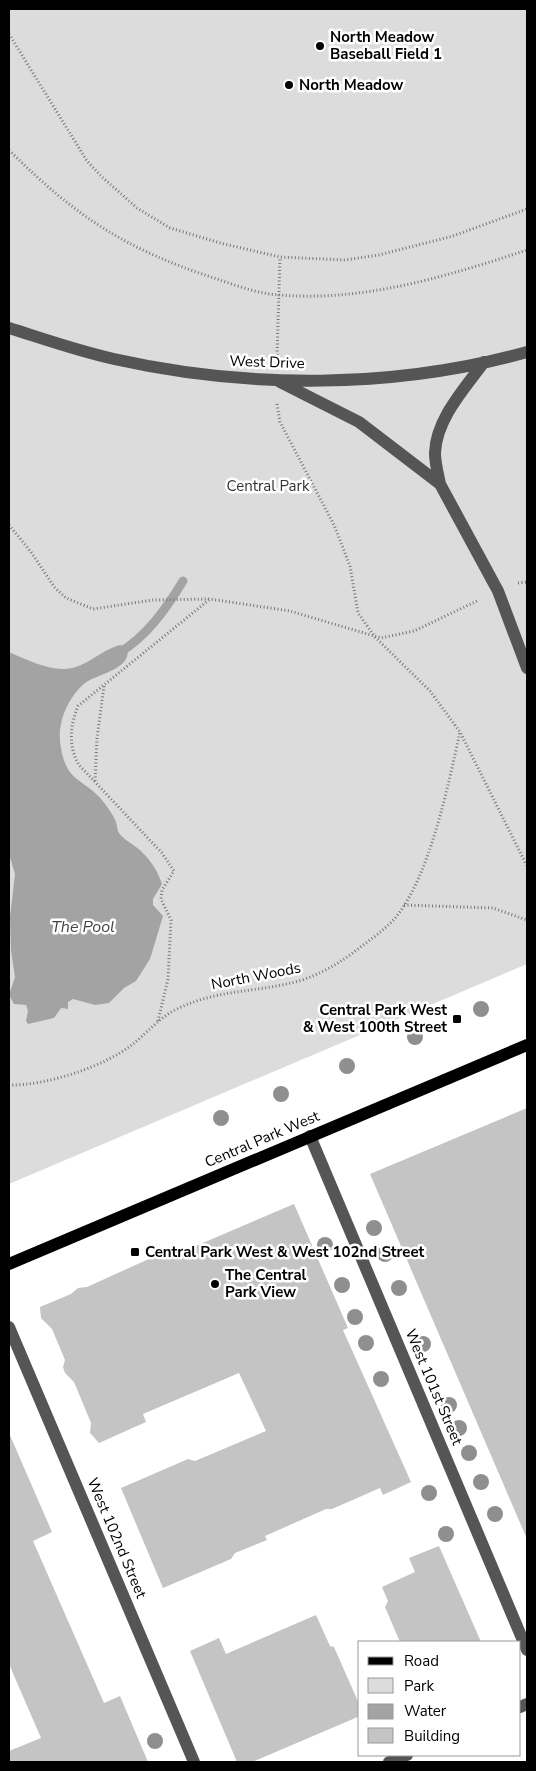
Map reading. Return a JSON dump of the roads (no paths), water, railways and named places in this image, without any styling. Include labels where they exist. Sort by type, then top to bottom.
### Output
[{"type":"main road","name":"Central Park West","points":[[9,1264],[527,1045]]},
{"type":"street","name":"West Drive","points":[[9,328],[75,349],[153,367],[192,373],[276,380],[391,376],[484,362],[527,352]]},
{"type":"street","points":[[484,362],[455,402],[441,428],[435,453],[440,484],[498,591],[527,668]]},
{"type":"street","points":[[276,380],[359,422],[440,484]]},
{"type":"street","name":"West 101st Street","points":[[310,1136],[527,1650]]},
{"type":"street","name":"West 102nd Street","points":[[9,1327],[194,1762]]},
{"type":"street","points":[[389,1762],[404,1756]]},
{"type":"water","name":"The Pool","points":[[120,645],[127,648],[125,661],[113,670],[85,683],[68,704],[60,730],[61,748],[67,768],[102,800],[114,817],[120,835],[145,855],[155,868],[162,884],[153,899],[153,905],[163,916],[150,959],[136,981],[124,988],[109,1003],[95,1005],[73,999],[68,1002],[68,1009],[61,1008],[54,1018],[28,1024],[26,1021],[28,1011],[26,1005],[14,1004],[9,995],[15,977],[11,951],[10,917],[15,874],[9,854],[9,652],[44,666],[63,669],[81,665]]},
{"type":"waterway","points":[[119,653],[147,630],[170,602],[183,581]]},
{"type":"place","name":"North Meadow Baseball Field 1","points":[[320,46]]},
{"type":"place","name":"North Meadow","points":[[289,85]]},
{"type":"place","name":"Central Park West & West 100th Street","points":[[457,1019]]},
{"type":"place","name":"Central Park West & West 102nd Street","points":[[135,1252]]},
{"type":"place","name":"The Central Park View","points":[[215,1284]]},
{"type":"park label","name":"Central Park","points":[[268,486]]}]
